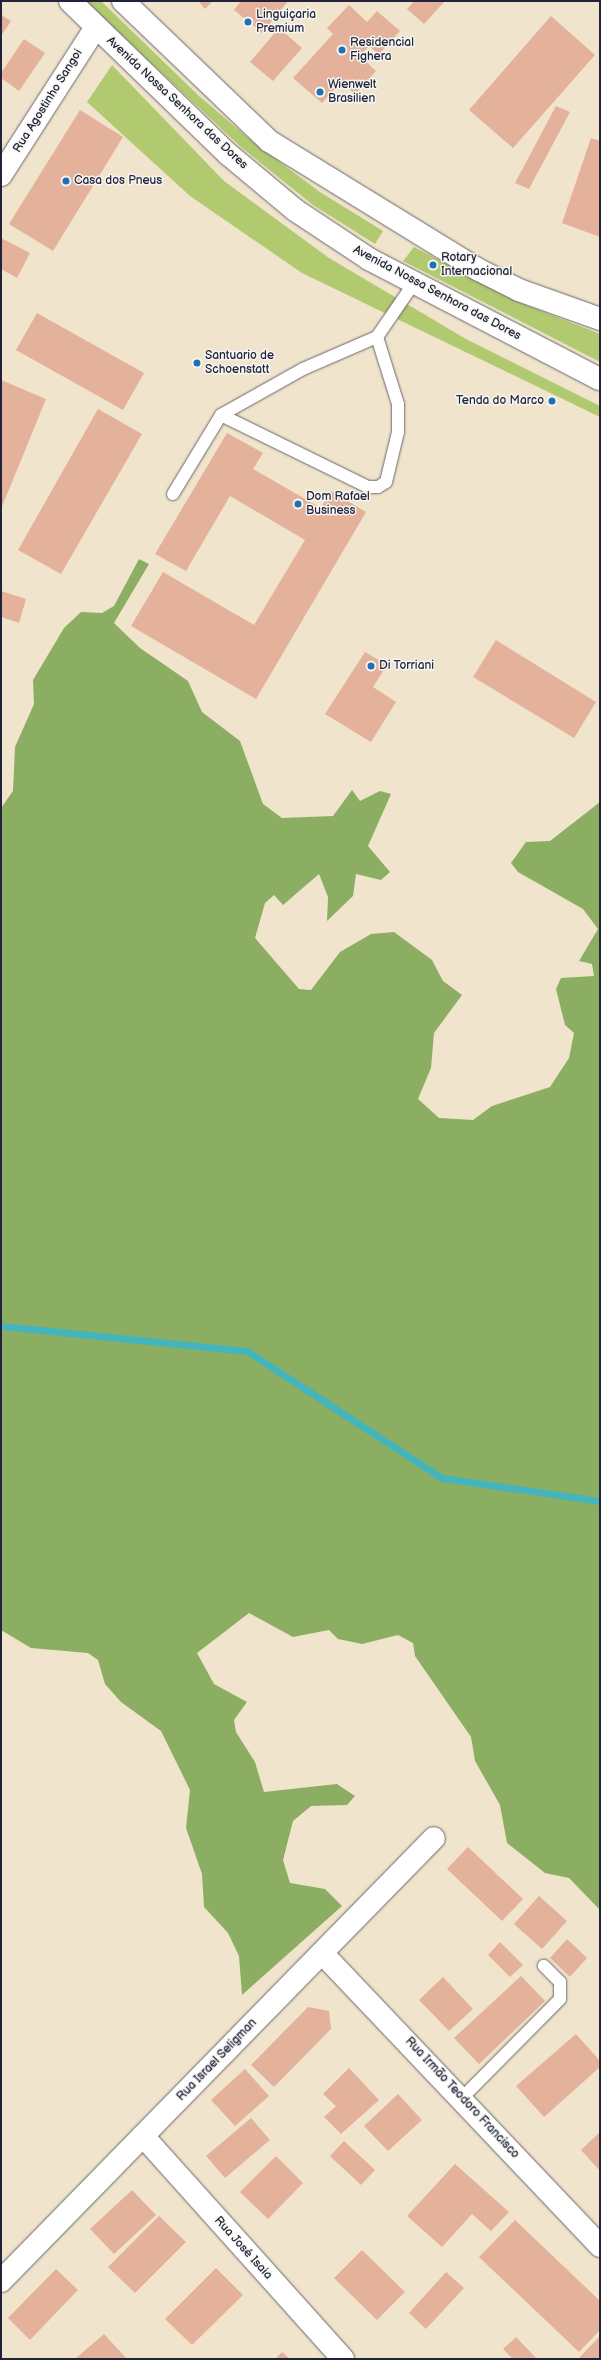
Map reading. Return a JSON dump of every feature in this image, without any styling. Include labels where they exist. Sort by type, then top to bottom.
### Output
[{"type":"street","name":"Avenida Nossa Senhora das Dores","points":[[70,1],[228,154],[295,210],[370,260],[600,379]]},
{"type":"street","points":[[123,1],[269,141],[479,270],[526,293],[600,319]]},
{"type":"street","name":"Rua Agostinho Sangoi","points":[[1,175],[96,27]]},
{"type":"street","name":"Rua Israel Seligman","points":[[1,2281],[434,1838]]},
{"type":"street","name":"Rua Irmão Teodoro Francisco","points":[[322,1953],[463,2097],[600,2246]]},
{"type":"street","name":"Rua José Isaia","points":[[143,2136],[343,2359]]},
{"type":"lane","points":[[173,494],[221,415],[303,369],[377,337],[414,283]]},
{"type":"lane","points":[[221,415],[368,487],[378,487],[386,482],[398,432],[398,404],[377,337]]},
{"type":"lane","points":[[463,2097],[560,1999],[560,1982],[544,1966]]},
{"type":"green space","points":[[85,1],[101,1],[199,96],[253,142],[320,192],[383,231],[375,244],[313,205],[241,147]]},
{"type":"green space","points":[[112,65],[224,181],[329,258],[466,339],[600,406],[600,417],[302,273],[190,196],[87,102]]},
{"type":"green space","points":[[414,247],[526,305],[600,334],[600,362],[403,261]]},
{"type":"green space","points":[[139,559],[149,564],[114,623],[140,648],[188,681],[202,712],[240,741],[263,804],[282,818],[333,816],[352,790],[360,801],[380,791],[391,794],[368,846],[390,872],[381,880],[356,874],[353,896],[327,921],[328,897],[319,874],[283,905],[274,895],[265,903],[255,938],[299,989],[311,990],[340,952],[371,934],[394,932],[432,960],[443,981],[462,995],[434,1033],[431,1068],[418,1099],[439,1118],[473,1120],[492,1106],[550,1087],[569,1058],[574,1033],[565,1025],[556,989],[561,978],[594,976],[592,964],[579,961],[598,929],[583,909],[518,872],[511,863],[526,842],[550,841],[600,802],[600,1910],[569,1878],[545,1873],[507,1843],[500,1805],[475,1761],[471,1737],[415,1656],[413,1643],[398,1635],[362,1644],[338,1639],[329,1630],[293,1637],[249,1613],[197,1653],[214,1684],[247,1702],[234,1720],[236,1732],[255,1762],[264,1792],[337,1784],[355,1796],[347,1805],[311,1806],[293,1821],[283,1860],[290,1883],[325,1889],[342,1906],[242,1995],[239,1956],[228,1933],[204,1907],[202,1874],[186,1828],[190,1790],[161,1731],[121,1702],[105,1684],[98,1660],[88,1653],[31,1648],[1,1630],[1,808],[13,791],[15,747],[34,704],[33,680],[64,628],[81,612],[102,613],[114,606]]},
{"type":"building","points":[[198,1],[213,1],[205,9]]},
{"type":"building","points":[[241,1],[288,1],[262,33],[234,10]]},
{"type":"building","points":[[414,1],[445,1],[424,24],[407,9]]},
{"type":"building","name":"Residencial Fighera","points":[[349,5],[367,22],[377,11],[400,31],[379,54],[369,46],[360,56],[376,71],[355,94],[341,82],[322,103],[293,78],[333,34],[327,28]]},
{"type":"building","points":[[1,15],[11,21],[1,36]]},
{"type":"building","points":[[551,16],[595,55],[513,148],[469,110]]},
{"type":"building","points":[[279,28],[302,48],[273,81],[250,62]]},
{"type":"building","points":[[24,39],[45,53],[19,91],[1,78],[1,73]]},
{"type":"building","points":[[556,106],[570,112],[529,189],[515,183]]},
{"type":"building","name":"Casa dos Pneus","points":[[80,110],[123,137],[53,251],[9,224]]},
{"type":"building","points":[[591,138],[600,141],[600,237],[562,223]]},
{"type":"building","points":[[1,238],[30,253],[17,278],[1,269]]},
{"type":"building","points":[[37,313],[144,373],[123,410],[16,350]]},
{"type":"building","points":[[1,380],[46,399],[1,509]]},
{"type":"building","points":[[98,409],[142,434],[61,574],[18,550]]},
{"type":"building","points":[[227,433],[263,453],[253,469],[321,508],[331,491],[366,512],[256,699],[131,626],[163,572],[254,625],[305,540],[230,496],[186,571],[155,554]]},
{"type":"building","points":[[1,591],[26,599],[19,623],[1,617]]},
{"type":"building","points":[[496,640],[596,702],[574,738],[473,677]]},
{"type":"building","points":[[365,652],[387,665],[373,687],[396,702],[371,742],[325,714]]},
{"type":"building","points":[[468,1847],[523,1899],[502,1921],[447,1869]]},
{"type":"building","points":[[539,1896],[567,1921],[542,1949],[514,1924]]},
{"type":"building","points":[[567,1939],[587,1958],[570,1977],[550,1958]]},
{"type":"building","points":[[500,1942],[523,1965],[510,1977],[488,1955]]},
{"type":"building","points":[[521,1976],[545,2001],[479,2064],[454,2038]]},
{"type":"building","points":[[443,1977],[473,2009],[449,2031],[419,2000]]},
{"type":"building","points":[[308,2007],[329,2011],[331,2029],[274,2087],[251,2065]]},
{"type":"building","points":[[576,2034],[600,2061],[600,2067],[544,2117],[516,2086]]},
{"type":"building","points":[[349,2068],[379,2100],[341,2134],[324,2117],[336,2106],[323,2094]]},
{"type":"building","points":[[245,2069],[269,2096],[235,2126],[211,2100]]},
{"type":"building","points":[[398,2094],[422,2120],[388,2151],[364,2126]]},
{"type":"building","points":[[251,2118],[270,2140],[225,2178],[206,2156]]},
{"type":"building","points":[[600,2132],[600,2171],[581,2150]]},
{"type":"building","points":[[344,2141],[375,2170],[361,2185],[330,2156]]},
{"type":"building","points":[[276,2156],[303,2183],[268,2219],[240,2192]]},
{"type":"building","points":[[455,2164],[509,2212],[491,2231],[472,2214],[442,2247],[407,2216]]},
{"type":"building","points":[[132,2190],[156,2215],[114,2254],[90,2229]]},
{"type":"building","points":[[159,2216],[186,2242],[135,2293],[108,2267]]},
{"type":"building","points":[[515,2220],[600,2301],[600,2330],[579,2352],[479,2257]]},
{"type":"building","points":[[362,2250],[405,2292],[377,2320],[334,2278]]},
{"type":"building","points":[[216,2268],[243,2295],[192,2345],[165,2319]]},
{"type":"building","points":[[56,2269],[78,2290],[30,2340],[8,2318]]},
{"type":"building","points":[[446,2272],[464,2288],[426,2329],[409,2313]]},
{"type":"building","points":[[104,2334],[127,2359],[75,2359]]},
{"type":"building","points":[[600,2336],[600,2359],[578,2359]]},
{"type":"building","points":[[516,2337],[537,2359],[513,2359],[503,2349]]},
{"type":"building","points":[[282,2352],[290,2359],[275,2359]]},
{"type":"waterway","points":[[1,1326],[247,1351],[442,1478],[600,1501]]},
{"type":"place","name":"Linguiçaria Premium","points":[[248,22]]},
{"type":"place","name":"Residencial Fighera","points":[[342,50]]},
{"type":"place","name":"Wienwelt Brasilien","points":[[320,92]]},
{"type":"place","name":"Casa dos Pneus","points":[[66,181]]},
{"type":"place","name":"Rotary Internacional","points":[[433,265]]},
{"type":"place","name":"Santuario de Schoenstatt","points":[[197,363]]},
{"type":"place","name":"Tenda do Marco","points":[[552,401]]},
{"type":"place","name":"Dom Rafael Business","points":[[298,504]]},
{"type":"place","name":"Di Torriani","points":[[371,666]]}]
